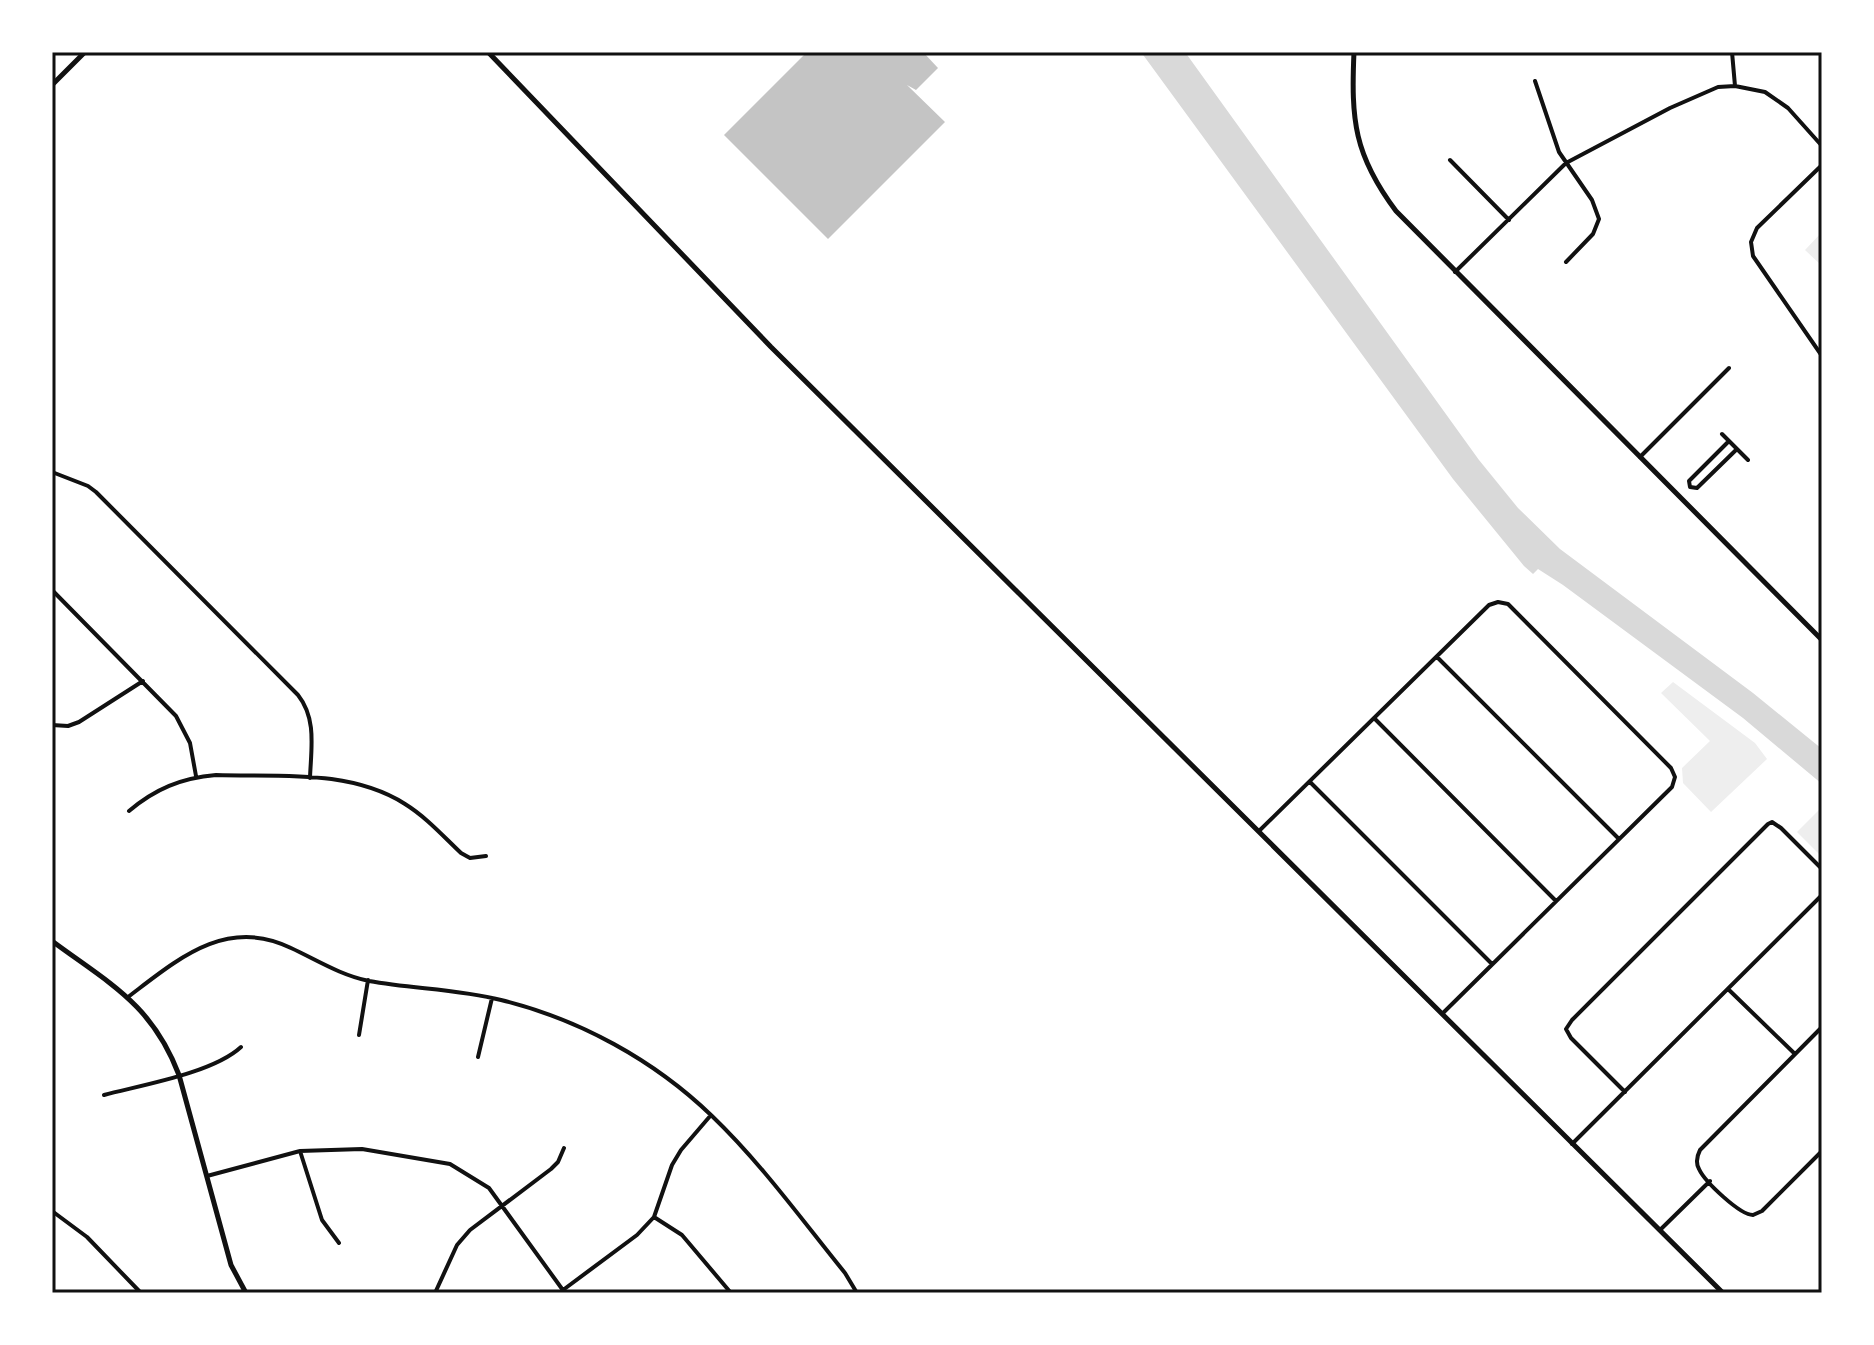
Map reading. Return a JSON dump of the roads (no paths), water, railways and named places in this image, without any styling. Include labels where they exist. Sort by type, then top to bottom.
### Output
[{"type":"street","points":[[52,85],[85,52]]},
{"type":"street","points":[[488,52],[771,347],[1723,1293]]},
{"type":"street","points":[[1354,52],[1352,98],[1357,136],[1368,169],[1396,211],[1822,640]]},
{"type":"street","points":[[1732,52],[1735,86]]},
{"type":"street","points":[[1535,81],[1559,152],[1592,200],[1599,219],[1593,234],[1566,262]]},
{"type":"street","points":[[1455,272],[1566,163],[1670,108],[1718,87],[1735,86],[1765,92],[1796,116],[1822,146]]},
{"type":"street","points":[[1450,160],[1509,220]]},
{"type":"street","points":[[1822,165],[1757,228],[1751,242],[1753,256],[1822,356]]},
{"type":"street","points":[[1639,457],[1729,368]]},
{"type":"street","points":[[1722,434],[1748,460]]},
{"type":"street","points":[[1690,487],[1689,481],[1729,441]]},
{"type":"street","points":[[1690,487],[1697,488],[1737,449]]},
{"type":"street","points":[[52,472],[96,492],[305,703],[312,722],[310,778]]},
{"type":"street","points":[[1680,498],[1690,487]]},
{"type":"street","points":[[52,590],[182,724],[190,743],[196,776]]},
{"type":"street","points":[[1259,831],[1489,605],[1498,602],[1508,604],[1671,768],[1675,777],[1672,787],[1443,1013]]},
{"type":"street","points":[[1437,657],[1619,839]]},
{"type":"street","points":[[52,725],[68,726],[79,722],[143,681]]},
{"type":"street","points":[[1374,718],[1556,901]]},
{"type":"street","points":[[129,811],[148,795],[196,776],[310,778],[353,783],[386,794],[424,818],[470,858],[486,856]]},
{"type":"street","points":[[1309,782],[1492,964]]},
{"type":"street","points":[[1625,1092],[1571,1038],[1566,1029],[1572,1020],[1772,822],[1822,869]]},
{"type":"street","points":[[1572,1144],[1822,895]]},
{"type":"street","points":[[128,997],[190,951],[222,938],[270,940],[328,968],[368,980],[492,998],[570,1022],[624,1049],[665,1076],[711,1115],[750,1157],[845,1273],[857,1293]]},
{"type":"street","points":[[52,941],[128,997],[158,1030],[170,1050],[231,1265],[246,1293]]},
{"type":"street","points":[[359,1035],[368,980]]},
{"type":"street","points":[[1728,989],[1795,1054]]},
{"type":"street","points":[[478,1057],[492,998]]},
{"type":"street","points":[[1822,1027],[1700,1150],[1696,1159],[1701,1172],[1740,1212],[1753,1215],[1762,1211],[1822,1151]]},
{"type":"street","points":[[104,1095],[229,1058],[241,1047]]},
{"type":"street","points":[[207,1176],[300,1151],[362,1149],[450,1164],[489,1188],[564,1292],[637,1235],[654,1217],[672,1165],[711,1115]]},
{"type":"street","points":[[435,1293],[457,1245],[470,1230],[551,1169],[564,1148]]},
{"type":"street","points":[[300,1151],[322,1220],[339,1243]]},
{"type":"street","points":[[1659,1230],[1710,1181]]},
{"type":"street","points":[[52,1211],[87,1237],[141,1293]]},
{"type":"street","points":[[654,1217],[682,1235],[728,1292]]}]
